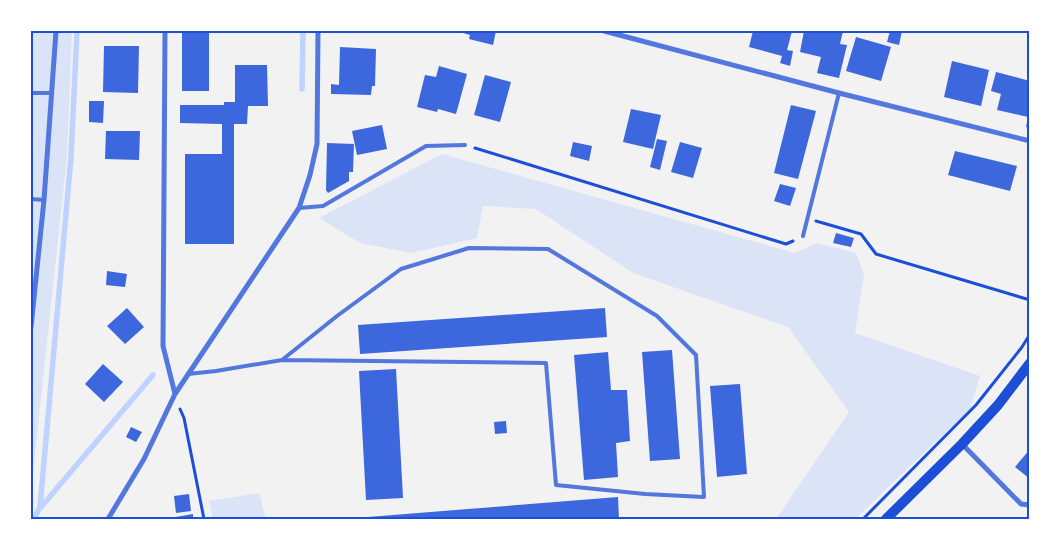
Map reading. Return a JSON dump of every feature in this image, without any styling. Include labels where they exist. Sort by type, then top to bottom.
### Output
[{"type":"main road","points":[[886,519],[962,444],[998,405],[1030,363]]},
{"type":"street","points":[[31,327],[44,200],[56,31]]},
{"type":"street","points":[[165,31],[163,346],[175,394]]},
{"type":"street","points":[[108,519],[144,459],[175,394],[299,208],[310,175],[317,144],[318,31]]},
{"type":"street","points":[[604,31],[1030,141]]},
{"type":"street","points":[[962,444],[1021,504],[1030,505]]},
{"type":"lane","points":[[31,93],[52,93]]},
{"type":"lane","points":[[803,236],[839,93]]},
{"type":"lane","points":[[299,208],[323,206],[426,146],[465,145]]},
{"type":"lane","points":[[31,199],[44,200]]},
{"type":"lane","points":[[188,374],[282,360],[546,363],[556,485],[645,494],[704,497],[696,355],[657,316],[548,249],[469,248],[402,269],[337,316],[282,360]]},
{"type":"path","points":[[465,145],[786,244],[803,236]]},
{"type":"path","points":[[808,218],[861,234],[876,254],[1030,300]]},
{"type":"path","points":[[863,519],[976,405],[1022,347],[1030,334]]},
{"type":"path","points":[[175,394],[184,418],[204,519]]},
{"type":"shaded area","points":[[31,31],[72,31],[67,157],[31,491]]},
{"type":"shaded area","points":[[442,154],[795,253],[817,243],[856,253],[864,274],[855,333],[980,376],[970,409],[855,519],[776,519],[849,412],[788,327],[633,273],[536,209],[483,206],[477,238],[411,253],[360,243],[319,218]]},
{"type":"shaded area","points":[[259,493],[266,519],[213,519],[209,501]]},
{"type":"building","points":[[182,31],[209,31],[209,91],[182,91]]},
{"type":"building","points":[[456,31],[496,31],[493,45],[469,39],[470,35]]},
{"type":"building","points":[[753,31],[792,31],[787,50],[793,51],[790,66],[780,63],[782,56],[749,47]]},
{"type":"building","points":[[804,31],[843,31],[840,44],[847,45],[839,78],[817,73],[821,57],[800,52]]},
{"type":"building","points":[[890,31],[902,31],[899,45],[887,42]]},
{"type":"building","points":[[856,37],[891,47],[881,81],[846,71]]},
{"type":"building","points":[[104,46],[139,46],[138,93],[103,92]]},
{"type":"building","points":[[340,47],[376,49],[375,86],[372,86],[371,95],[331,94],[331,84],[339,85]]},
{"type":"building","points":[[952,61],[989,70],[981,106],[944,97]]},
{"type":"building","points":[[235,65],[267,65],[268,106],[248,106],[247,124],[234,124],[234,244],[185,244],[185,154],[222,154],[222,124],[180,123],[180,105],[224,105],[224,102],[235,102]]},
{"type":"building","points":[[439,66],[467,74],[456,114],[438,109],[437,112],[417,107],[425,75],[436,77]]},
{"type":"building","points":[[996,72],[1030,81],[1030,128],[1026,127],[1028,117],[997,110],[1001,94],[991,91]]},
{"type":"building","points":[[485,75],[511,82],[500,122],[474,115]]},
{"type":"building","points":[[89,101],[104,101],[103,123],[89,122]]},
{"type":"building","points":[[791,105],[816,111],[798,179],[774,173]]},
{"type":"building","points":[[631,109],[661,115],[653,149],[623,142]]},
{"type":"building","points":[[382,125],[387,149],[357,155],[352,131]]},
{"type":"building","points":[[106,131],[140,131],[139,160],[105,159]]},
{"type":"building","points":[[657,139],[667,141],[660,170],[650,167]]},
{"type":"building","points":[[573,142],[592,146],[589,161],[570,156]]},
{"type":"building","points":[[680,142],[702,148],[693,178],[671,172]]},
{"type":"building","points":[[327,143],[354,144],[353,172],[349,172],[349,181],[328,193],[326,190]]},
{"type":"building","points":[[955,151],[1017,166],[1010,191],[948,175]]},
{"type":"building","points":[[780,184],[796,188],[790,206],[774,201]]},
{"type":"building","points":[[836,233],[854,238],[851,247],[833,243]]},
{"type":"building","points":[[107,271],[127,274],[125,287],[106,285]]},
{"type":"building","points":[[127,308],[144,327],[125,344],[107,326]]},
{"type":"building","points":[[605,308],[607,337],[360,354],[358,325]]},
{"type":"building","points":[[672,350],[680,459],[650,461],[642,352]]},
{"type":"building","points":[[608,352],[611,390],[627,390],[630,441],[616,443],[618,477],[584,480],[574,355]]},
{"type":"building","points":[[103,364],[123,382],[104,402],[85,384]]},
{"type":"building","points":[[396,369],[403,498],[366,500],[359,371]]},
{"type":"building","points":[[740,384],[747,474],[717,477],[710,386]]},
{"type":"building","points":[[506,421],[507,433],[495,434],[494,422]]},
{"type":"building","points":[[131,427],[142,432],[136,442],[126,437]]},
{"type":"building","points":[[1030,449],[1030,479],[1015,467]]},
{"type":"building","points":[[189,494],[191,511],[176,513],[174,496]]},
{"type":"building","points":[[618,497],[619,519],[368,519],[368,517]]},
{"type":"building","points":[[193,514],[193,519],[170,519],[170,518]]},
{"type":"waterway","points":[[34,519],[40,507],[71,157],[77,31]]},
{"type":"waterway","points":[[302,89],[303,31]]},
{"type":"waterway","points":[[41,507],[153,375]]}]
